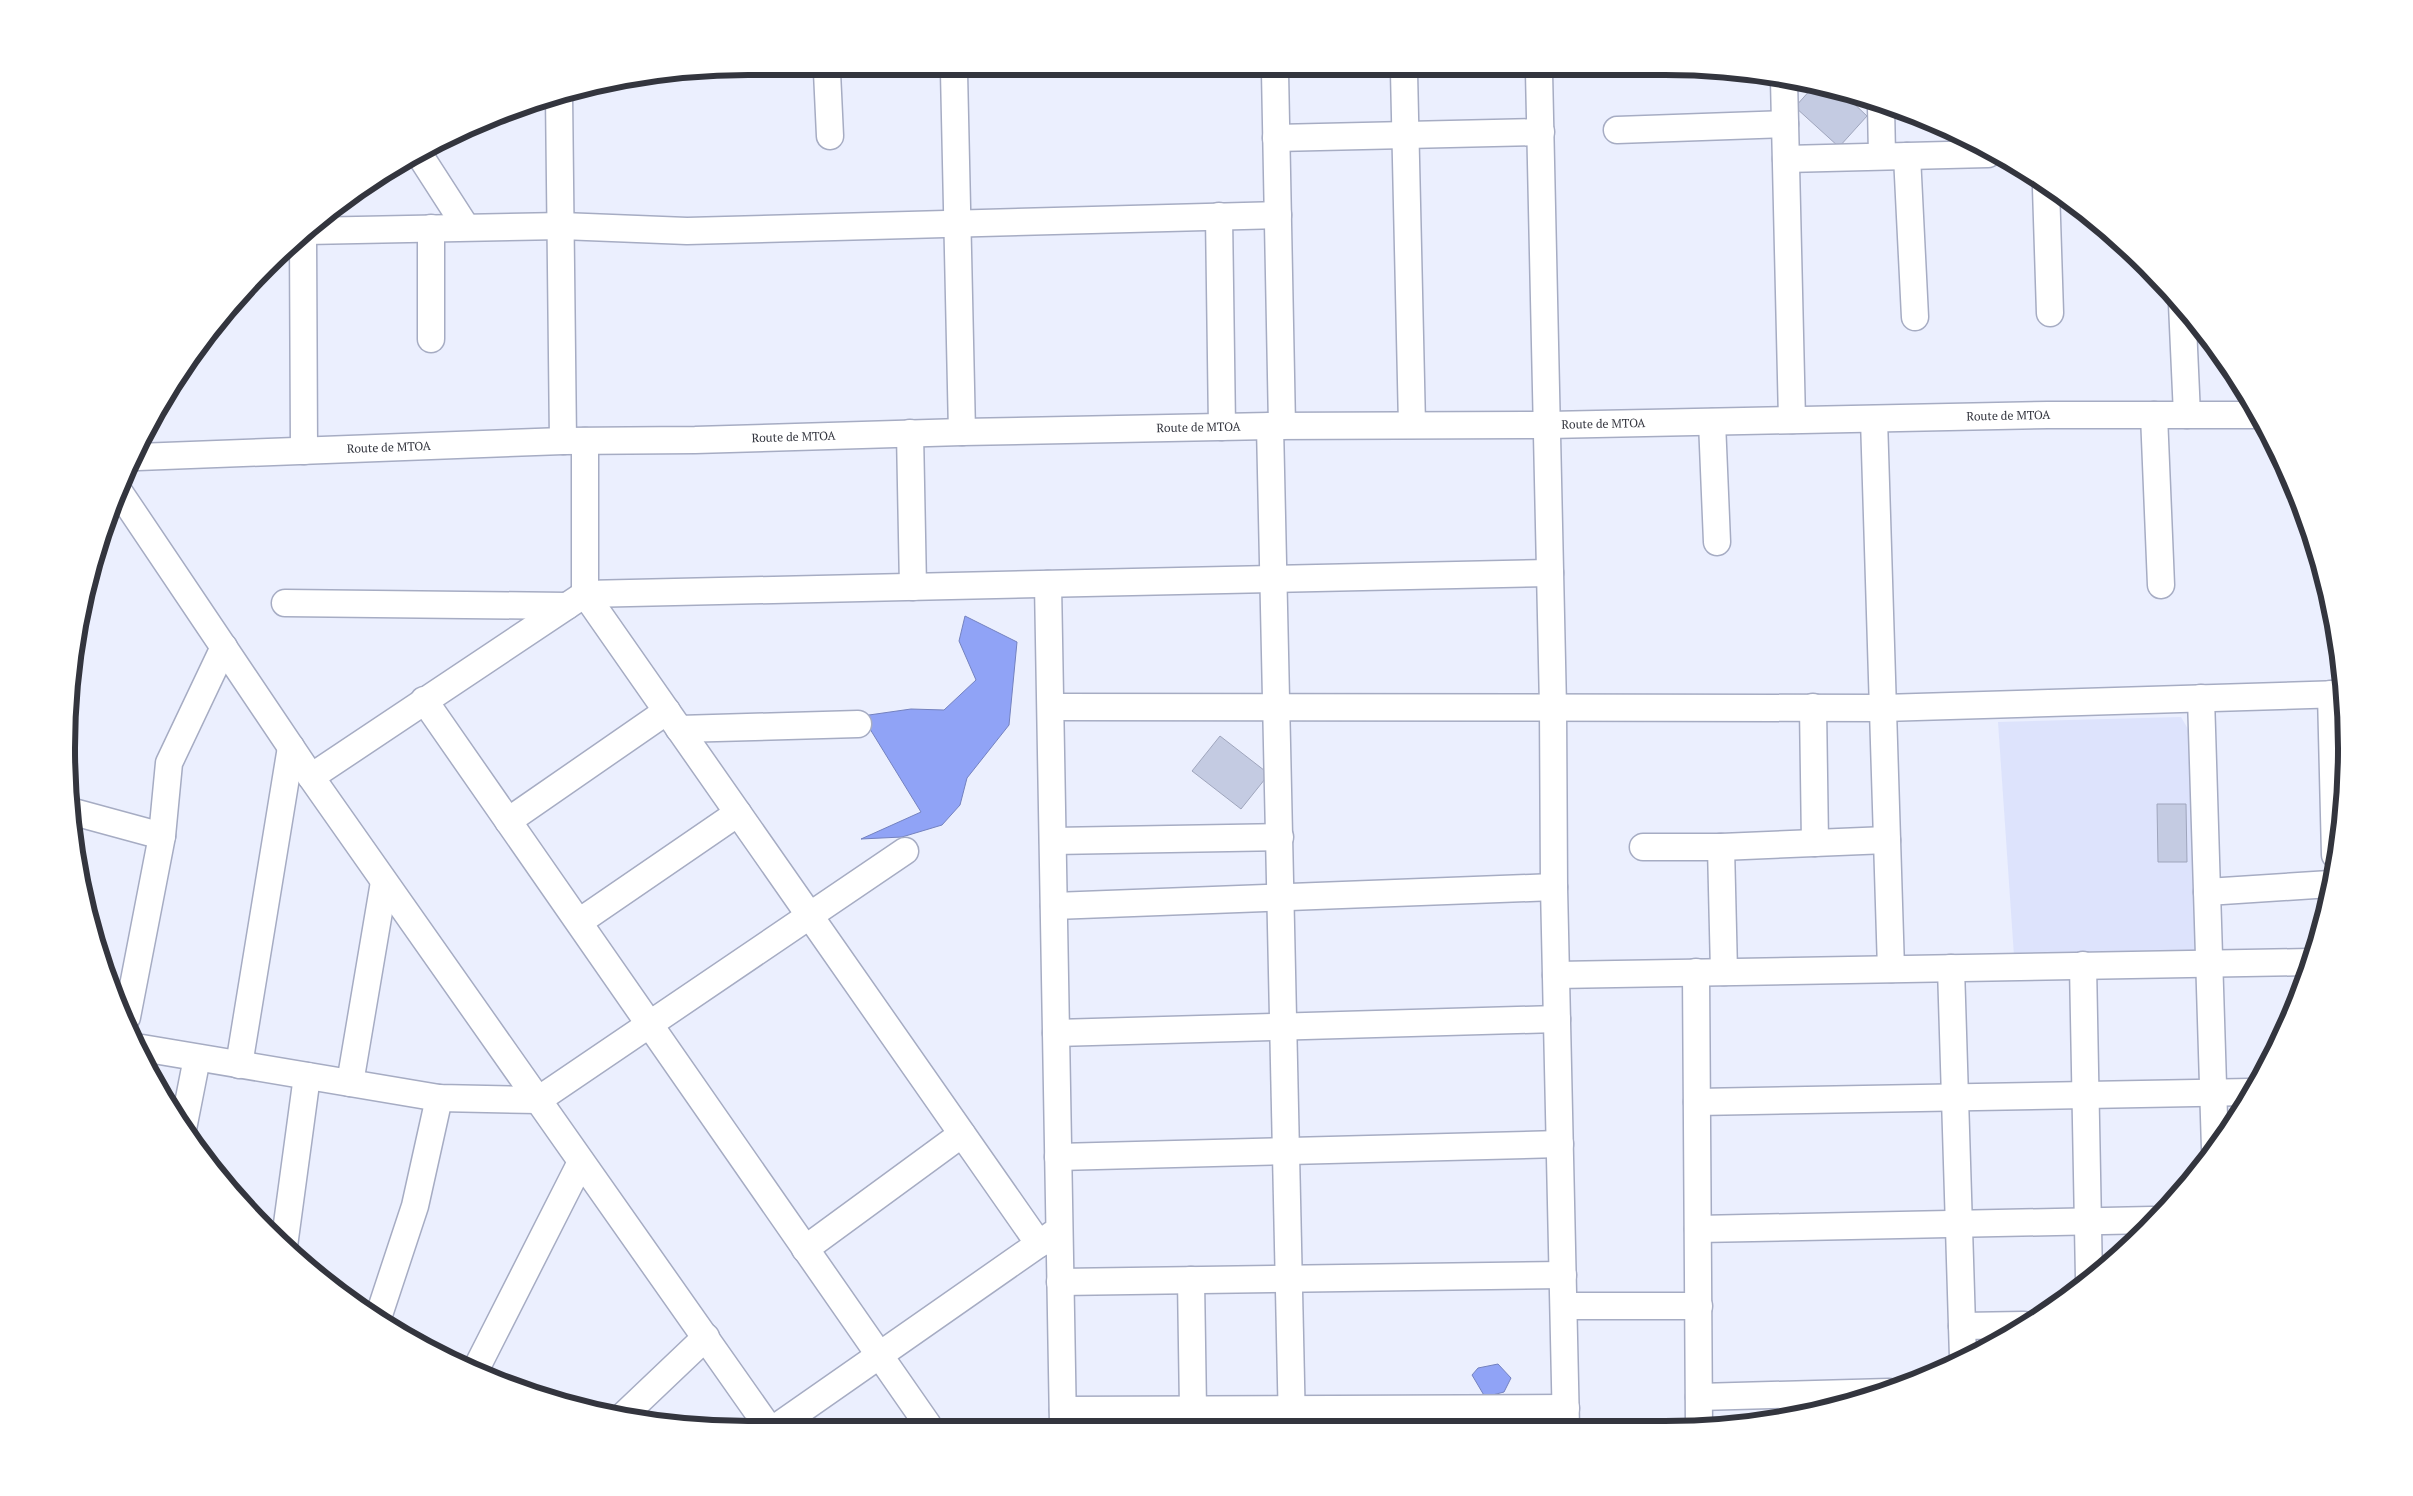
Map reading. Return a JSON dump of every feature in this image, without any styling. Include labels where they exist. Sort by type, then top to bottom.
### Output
[{"type":"street","points":[[827,75],[830,136]]},
{"type":"street","points":[[954,75],[962,432]]},
{"type":"street","points":[[1275,75],[1278,215],[1274,579],[1292,1418]]},
{"type":"street","points":[[1404,75],[1412,425]]},
{"type":"street","points":[[1048,584],[1058,1157],[1049,1237],[1060,1282],[1063,1418],[1193,1409],[1292,1418],[1566,1418],[1554,887],[1548,425],[1539,75]]},
{"type":"street","points":[[1784,86],[1792,420]]},
{"type":"street","points":[[559,103],[562,226],[574,441],[576,600],[673,720],[962,1134],[1049,1237]]},
{"type":"street","points":[[1881,111],[1882,156]]},
{"type":"street","points":[[1617,130],[1785,124]]},
{"type":"street","points":[[1276,138],[1541,132]]},
{"type":"street","points":[[1786,159],[1982,154]]},
{"type":"street","points":[[1907,156],[1915,317]]},
{"type":"street","points":[[422,159],[466,227]]},
{"type":"street","points":[[2046,193],[2050,313]]},
{"type":"street","points":[[318,231],[562,226],[687,231],[1278,215]]},
{"type":"street","points":[[1219,216],[1222,427]]},
{"type":"street","points":[[430,339],[431,228]]},
{"type":"street","points":[[302,244],[304,451]]},
{"type":"street","points":[[2183,318],[2187,416]]},
{"type":"street","name":"Route de MTOA","points":[[141,457],[574,441],[910,433],[1276,426],[1548,425],[2048,415],[2250,415]]},
{"type":"street","points":[[2154,415],[2161,585]]},
{"type":"street","points":[[1874,419],[1891,969]]},
{"type":"street","points":[[1712,422],[1717,542]]},
{"type":"street","points":[[910,433],[913,587]]},
{"type":"street","points":[[123,498],[311,777],[764,1421]]},
{"type":"street","points":[[285,603],[576,600],[913,587],[1550,573]]},
{"type":"street","points":[[311,777],[576,600]]},
{"type":"street","points":[[128,1011],[162,836],[169,763],[224,647]]},
{"type":"street","points":[[1050,707],[1883,708],[2336,694]]},
{"type":"street","points":[[2201,698],[2215,1136]]},
{"type":"street","points":[[424,700],[925,1421]]},
{"type":"street","points":[[2336,804],[2337,703]]},
{"type":"street","points":[[1813,707],[1814,843]]},
{"type":"street","points":[[508,821],[673,720],[858,724]]},
{"type":"street","points":[[239,1064],[291,747]]},
{"type":"street","points":[[78,813],[162,836]]},
{"type":"street","points":[[579,922],[738,814]]},
{"type":"street","points":[[1053,841],[1280,837]]},
{"type":"street","points":[[1643,847],[1721,847],[1887,840]]},
{"type":"street","points":[[1721,847],[1724,972]]},
{"type":"street","points":[[145,1049],[439,1098],[538,1100],[905,852]]},
{"type":"street","points":[[350,1083],[384,882]]},
{"type":"street","points":[[2207,892],[2324,884]]},
{"type":"street","points":[[1054,906],[1554,887]]},
{"type":"street","points":[[1556,975],[2303,962]]},
{"type":"street","points":[[2083,965],[2089,1271]]},
{"type":"street","points":[[1951,968],[1963,1352]]},
{"type":"street","points":[[1696,972],[1699,1420]]},
{"type":"street","points":[[1056,1032],[1557,1019]]},
{"type":"street","points":[[185,1117],[197,1058]]},
{"type":"street","points":[[285,1236],[307,1076]]},
{"type":"street","points":[[1697,1102],[2243,1092]]},
{"type":"street","points":[[380,1312],[415,1206],[439,1098]]},
{"type":"street","points":[[806,1249],[962,1134]]},
{"type":"street","points":[[1058,1157],[1560,1144]]},
{"type":"street","points":[[478,1365],[581,1162]]},
{"type":"street","points":[[1698,1229],[2145,1220]]},
{"type":"street","points":[[785,1421],[1049,1237]]},
{"type":"street","points":[[1060,1282],[1563,1275]]},
{"type":"street","points":[[1191,1280],[1193,1409]]},
{"type":"street","points":[[1564,1306],[1699,1306]]},
{"type":"street","points":[[1962,1326],[2011,1325]]},
{"type":"street","points":[[629,1410],[706,1337]]},
{"type":"street","points":[[1699,1397],[1856,1393]]},
{"type":"shaded area","points":[[2181,717],[2195,741],[2203,951],[2014,956],[1998,722]]},
{"type":"water","points":[[965,616],[1017,642],[1009,725],[967,778],[960,805],[942,825],[902,837],[861,839],[921,812],[862,716],[911,709],[944,710],[976,680],[959,641]]},
{"type":"water","points":[[1498,1364],[1511,1378],[1504,1392],[1485,1397],[1472,1375],[1478,1368]]},
{"type":"building","points":[[1809,91],[1852,102],[1867,116],[1839,147],[1795,107]]},
{"type":"building","points":[[1220,736],[1269,774],[1241,809],[1192,771]]},
{"type":"building","points":[[2157,804],[2186,804],[2187,862],[2158,862]]}]
